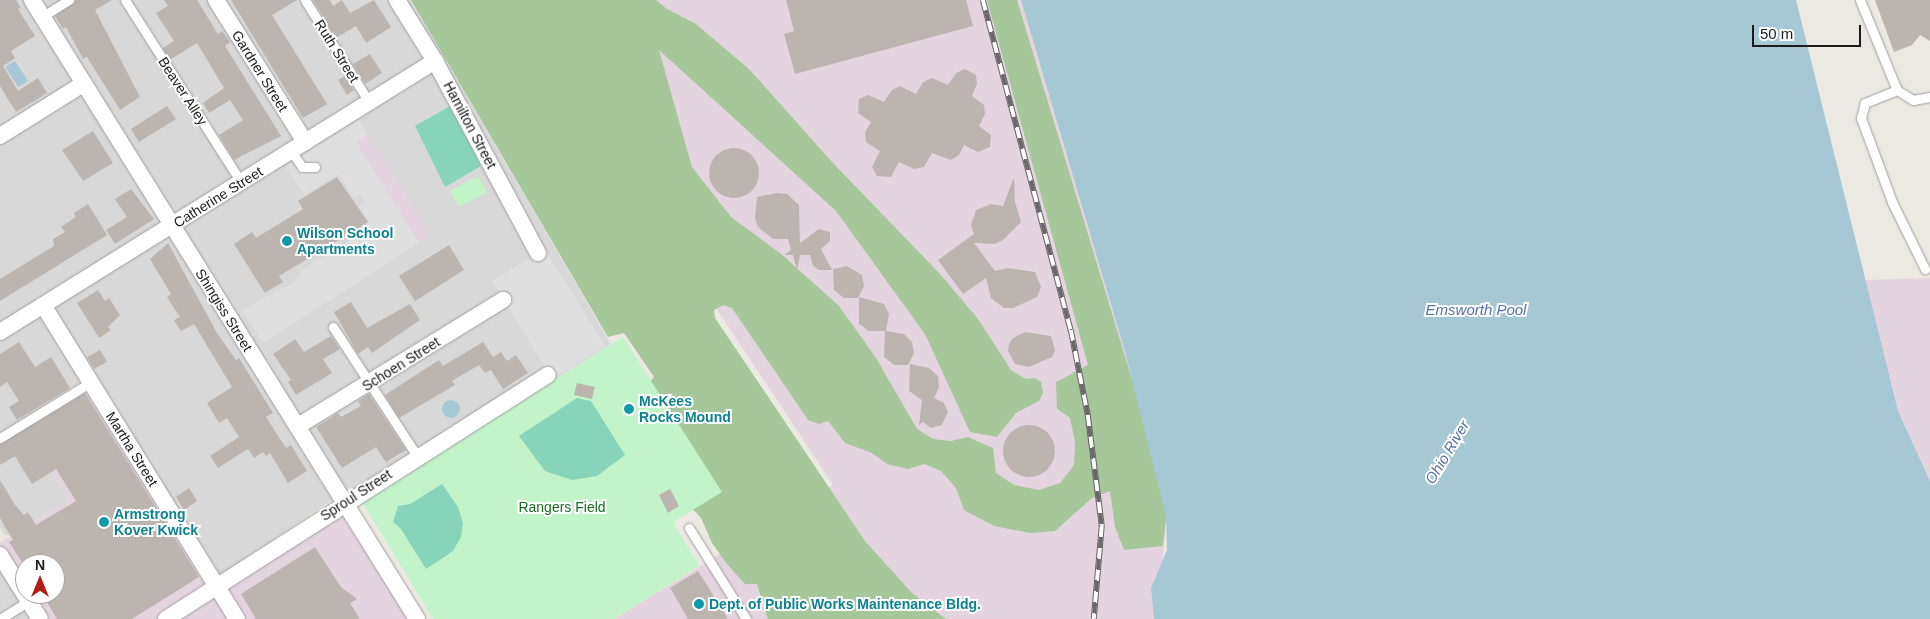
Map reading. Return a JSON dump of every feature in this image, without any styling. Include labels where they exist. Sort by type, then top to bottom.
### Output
[{"type":"street","name":"Shingiss Street","points":[[32,0],[417,619]]},
{"type":"street","name":"Gardner Street","points":[[216,0],[298,146]]},
{"type":"street","name":"Hamilton Street","points":[[397,0],[435,61],[538,253]]},
{"type":"street","name":"Catherine Street","points":[[0,332],[435,61]]},
{"type":"street","points":[[0,136],[83,84]]},
{"type":"street","name":"Schoen Street","points":[[298,426],[370,384],[503,300]]},
{"type":"street","name":"Martha Street","points":[[43,305],[237,619]]},
{"type":"street","name":"Sproul Street","points":[[166,619],[344,502],[548,375]]},
{"type":"street","points":[[0,555],[15,579]]},
{"type":"street","points":[[31,604],[40,619]]},
{"type":"lane","points":[[42,16],[69,0]]},
{"type":"lane","name":"Beaver Alley","points":[[125,0],[241,182]]},
{"type":"lane","name":"Ruth Street","points":[[305,0],[369,102]]},
{"type":"lane","points":[[1860,0],[1897,90],[1913,100],[1930,98]]},
{"type":"lane","points":[[1897,90],[1865,103],[1861,118],[1892,202],[1924,268]]},
{"type":"lane","points":[[298,146],[302,167],[315,167]]},
{"type":"lane","points":[[333,327],[417,456]]},
{"type":"lane","points":[[0,438],[91,382]]},
{"type":"lane","points":[[689,528],[746,619]]},
{"type":"lane","points":[[0,619],[24,604]]},
{"type":"shaded area","points":[[0,0],[411,0],[611,344],[361,500],[351,487],[220,576],[93,375],[19,421],[69,500],[11,536],[5,535],[0,528]]},
{"type":"shaded area","points":[[513,0],[1021,0],[1125,352],[1166,516],[1158,619],[614,619],[833,485]]},
{"type":"shaded area","points":[[359,120],[368,134],[356,142],[419,243],[263,343],[242,310],[294,282],[303,269],[368,229],[369,222],[359,206],[365,202],[360,194],[354,198],[339,174],[304,195],[286,166]]},
{"type":"shaded area","points":[[368,134],[431,236],[419,243],[356,141]]},
{"type":"shaded area","points":[[545,249],[605,346],[552,379],[492,281]]},
{"type":"shaded area","points":[[1930,278],[1930,481],[1898,411],[1863,280]]},
{"type":"shaded area","points":[[91,382],[216,586],[344,502],[417,619],[40,619],[31,604],[65,604],[65,554],[15,554],[15,579],[0,555],[0,543],[69,500],[21,425]]},
{"type":"shaded area","points":[[0,555],[15,579],[15,604],[31,604],[40,619],[0,619]]},
{"type":"green space","points":[[411,0],[656,0],[667,9],[696,24],[750,70],[832,162],[941,275],[978,319],[1011,370],[1026,379],[1034,378],[1041,382],[1043,393],[1039,401],[1016,413],[997,437],[970,432],[925,334],[836,211],[659,50],[692,167],[731,217],[780,253],[839,306],[876,358],[917,429],[933,439],[951,441],[968,437],[993,448],[996,473],[1014,485],[1039,490],[1060,483],[1074,465],[1075,442],[1070,418],[1057,409],[1056,382],[1088,365],[987,0],[1017,0],[1161,475],[1167,511],[1163,546],[1124,550],[1115,527],[1110,491],[1092,498],[1055,531],[1030,533],[994,526],[964,510],[956,488],[941,471],[924,464],[908,469],[887,464],[872,453],[845,443],[828,421],[819,424],[808,420],[732,308],[723,305],[714,310],[715,318],[865,541],[912,593],[946,619],[768,619],[757,584],[745,584],[726,563],[712,543],[701,518],[677,492],[646,387],[654,377],[624,333],[608,337]]},
{"type":"green space","points":[[450,106],[481,166],[445,187],[415,126]]},
{"type":"green space","points":[[478,176],[487,192],[459,207],[450,191]]},
{"type":"green space","name":"Rangers Field","points":[[623,337],[722,492],[673,522],[699,566],[614,619],[433,619],[361,500]]},
{"type":"green space","points":[[577,398],[591,401],[625,455],[597,476],[572,480],[545,471],[519,436]]},
{"type":"green space","points":[[442,484],[458,507],[463,523],[461,537],[453,551],[426,569],[401,529],[393,522],[398,506],[410,504]]},
{"type":"water","name":"Emsworth Pool","points":[[1021,0],[1796,0],[1898,411],[1930,481],[1930,619],[1154,619],[1151,588],[1167,550],[1166,516],[1125,352]]},
{"type":"water","points":[[15,61],[28,81],[18,87],[5,67]]},
{"type":"water","points":[[451,400],[457,403],[460,409],[457,415],[451,418],[445,415],[442,409],[445,403]]},
{"type":"building","points":[[0,0],[16,0],[21,8],[18,9],[35,36],[11,51],[15,58],[3,66],[18,91],[38,78],[47,93],[16,112],[0,86]]},
{"type":"building","points":[[75,0],[112,0],[95,10],[140,97],[120,110],[87,57],[83,59],[66,27],[63,29],[55,16]]},
{"type":"building","points":[[164,0],[197,0],[218,34],[222,31],[230,42],[225,46],[281,136],[234,160],[219,135],[243,120],[230,100],[209,113],[203,103],[224,88],[197,43],[170,60],[163,48],[174,41],[156,13],[168,6]]},
{"type":"building","points":[[231,0],[297,0],[272,15],[327,104],[303,118]]},
{"type":"building","points":[[313,0],[330,0],[333,6],[342,0],[350,13],[374,0],[391,27],[366,43],[356,26],[336,38]]},
{"type":"building","points":[[786,0],[966,0],[973,26],[795,74],[784,34],[794,31]]},
{"type":"building","points":[[1875,0],[1930,0],[1930,41],[1920,35],[1912,45],[1894,52]]},
{"type":"building","points":[[370,54],[382,73],[365,84],[353,64]]},
{"type":"building","points":[[965,69],[976,75],[977,84],[972,96],[984,105],[985,114],[979,126],[991,135],[990,147],[978,152],[964,145],[959,155],[951,160],[932,153],[924,167],[914,169],[899,162],[891,177],[877,176],[872,167],[880,151],[866,142],[865,132],[871,122],[858,113],[859,99],[868,95],[884,102],[892,90],[900,86],[916,94],[923,82],[932,78],[948,85],[956,73]]},
{"type":"building","points":[[345,76],[354,90],[347,95],[338,80]]},
{"type":"building","points":[[167,106],[176,119],[139,142],[131,129]]},
{"type":"building","points":[[93,131],[113,163],[83,181],[62,150]]},
{"type":"building","points":[[729,148],[739,148],[752,155],[759,168],[759,178],[752,191],[739,198],[729,198],[720,194],[713,187],[709,178],[709,168],[713,159],[720,152]]},
{"type":"building","name":"Wilson School Apartments","points":[[337,177],[368,222],[279,276],[283,282],[265,293],[234,244],[252,232],[256,238],[303,209],[298,201]]},
{"type":"building","points":[[1014,177],[1015,202],[1021,222],[1003,240],[995,244],[974,243],[995,271],[1008,268],[1035,272],[1041,287],[1037,297],[1013,308],[1004,308],[991,298],[986,278],[963,294],[938,260],[974,234],[971,225],[976,210],[991,204],[1003,206]]},
{"type":"building","points":[[131,189],[154,219],[115,244],[106,230],[127,217],[115,199]]},
{"type":"building","points":[[777,193],[787,194],[799,205],[800,243],[819,229],[830,232],[830,241],[821,249],[832,270],[819,270],[813,266],[810,255],[800,255],[797,270],[793,255],[784,255],[791,250],[788,239],[773,239],[758,227],[755,218],[757,197]]},
{"type":"building","points":[[88,204],[107,235],[0,301],[0,279],[54,246],[53,239],[65,232],[61,227],[76,217],[74,213]]},
{"type":"building","points":[[168,243],[217,333],[236,360],[239,358],[273,413],[266,417],[286,448],[291,445],[307,471],[288,483],[270,453],[266,456],[263,452],[254,458],[248,449],[218,468],[210,456],[239,437],[227,418],[219,423],[207,403],[232,387],[194,324],[181,331],[174,320],[180,317],[167,297],[171,294],[150,259]]},
{"type":"building","points":[[449,245],[464,270],[415,301],[399,276]]},
{"type":"building","points":[[847,266],[862,275],[864,286],[858,298],[844,298],[834,290],[833,269]]},
{"type":"building","points":[[98,290],[105,301],[109,298],[120,315],[108,327],[111,330],[99,338],[77,303]]},
{"type":"building","points":[[859,297],[884,304],[889,314],[886,331],[904,334],[912,342],[914,353],[908,365],[894,365],[884,357],[885,331],[869,331],[859,324]]},
{"type":"building","points":[[351,302],[367,328],[410,304],[420,320],[372,353],[368,347],[358,354],[334,312]]},
{"type":"building","points":[[1025,332],[1051,336],[1055,350],[1052,357],[1029,367],[1015,364],[1008,351],[1009,344],[1013,338]]},
{"type":"building","points":[[331,336],[340,349],[323,359],[332,373],[296,395],[288,382],[291,380],[273,354],[295,339],[304,352]]},
{"type":"building","points":[[19,342],[35,367],[51,357],[70,388],[17,420],[9,407],[19,401],[7,382],[0,387],[0,354]]},
{"type":"building","points":[[483,342],[493,357],[501,352],[507,361],[516,355],[528,373],[503,389],[491,370],[485,373],[479,365],[452,381],[455,385],[399,418],[385,395],[439,360],[443,366]]},
{"type":"building","points":[[100,350],[107,362],[94,369],[87,357]]},
{"type":"building","points":[[910,364],[929,368],[938,376],[939,387],[934,398],[944,403],[948,412],[942,425],[931,428],[923,422],[919,425],[922,400],[909,391]]},
{"type":"building","points":[[577,383],[595,387],[592,399],[574,395]]},
{"type":"building","name":"Armstrong Kover Kwick","points":[[85,393],[199,577],[132,619],[57,619],[48,604],[65,604],[65,554],[17,554],[9,542],[13,540],[0,518],[0,480],[15,505],[24,515],[28,512],[36,525],[76,501],[56,469],[32,484],[15,456],[0,465],[0,444]]},
{"type":"building","points":[[369,394],[406,450],[386,462],[376,447],[342,468],[316,427],[338,413],[341,417],[361,406],[358,401]]},
{"type":"building","points":[[1029,425],[1039,427],[1047,433],[1053,441],[1055,451],[1053,461],[1047,469],[1039,475],[1029,477],[1019,475],[1011,469],[1005,461],[1003,451],[1005,441],[1011,433],[1019,427]]},
{"type":"building","points":[[189,488],[197,501],[184,510],[176,497]]},
{"type":"building","points":[[670,489],[679,506],[668,513],[659,495]]},
{"type":"building","points":[[315,547],[341,587],[357,599],[350,603],[360,619],[256,619],[241,594]]},
{"type":"building","name":"Dept. of Public Works Maintenance Bldg.","points":[[698,571],[728,619],[688,619],[670,588]]},
{"type":"railway","points":[[983,0],[1071,330],[1088,415],[1102,526],[1094,619]]},
{"type":"place","name":"Wilson School Apartments","points":[[287,241]]},
{"type":"place","name":"McKees Rocks Mound","points":[[629,409]]},
{"type":"place","name":"Armstrong Kover Kwick","points":[[104,522]]},
{"type":"place","name":"Dept. of Public Works Maintenance Bldg.","points":[[699,604]]},
{"type":"water label","name":"Ohio River","points":[[1447,452]]}]
